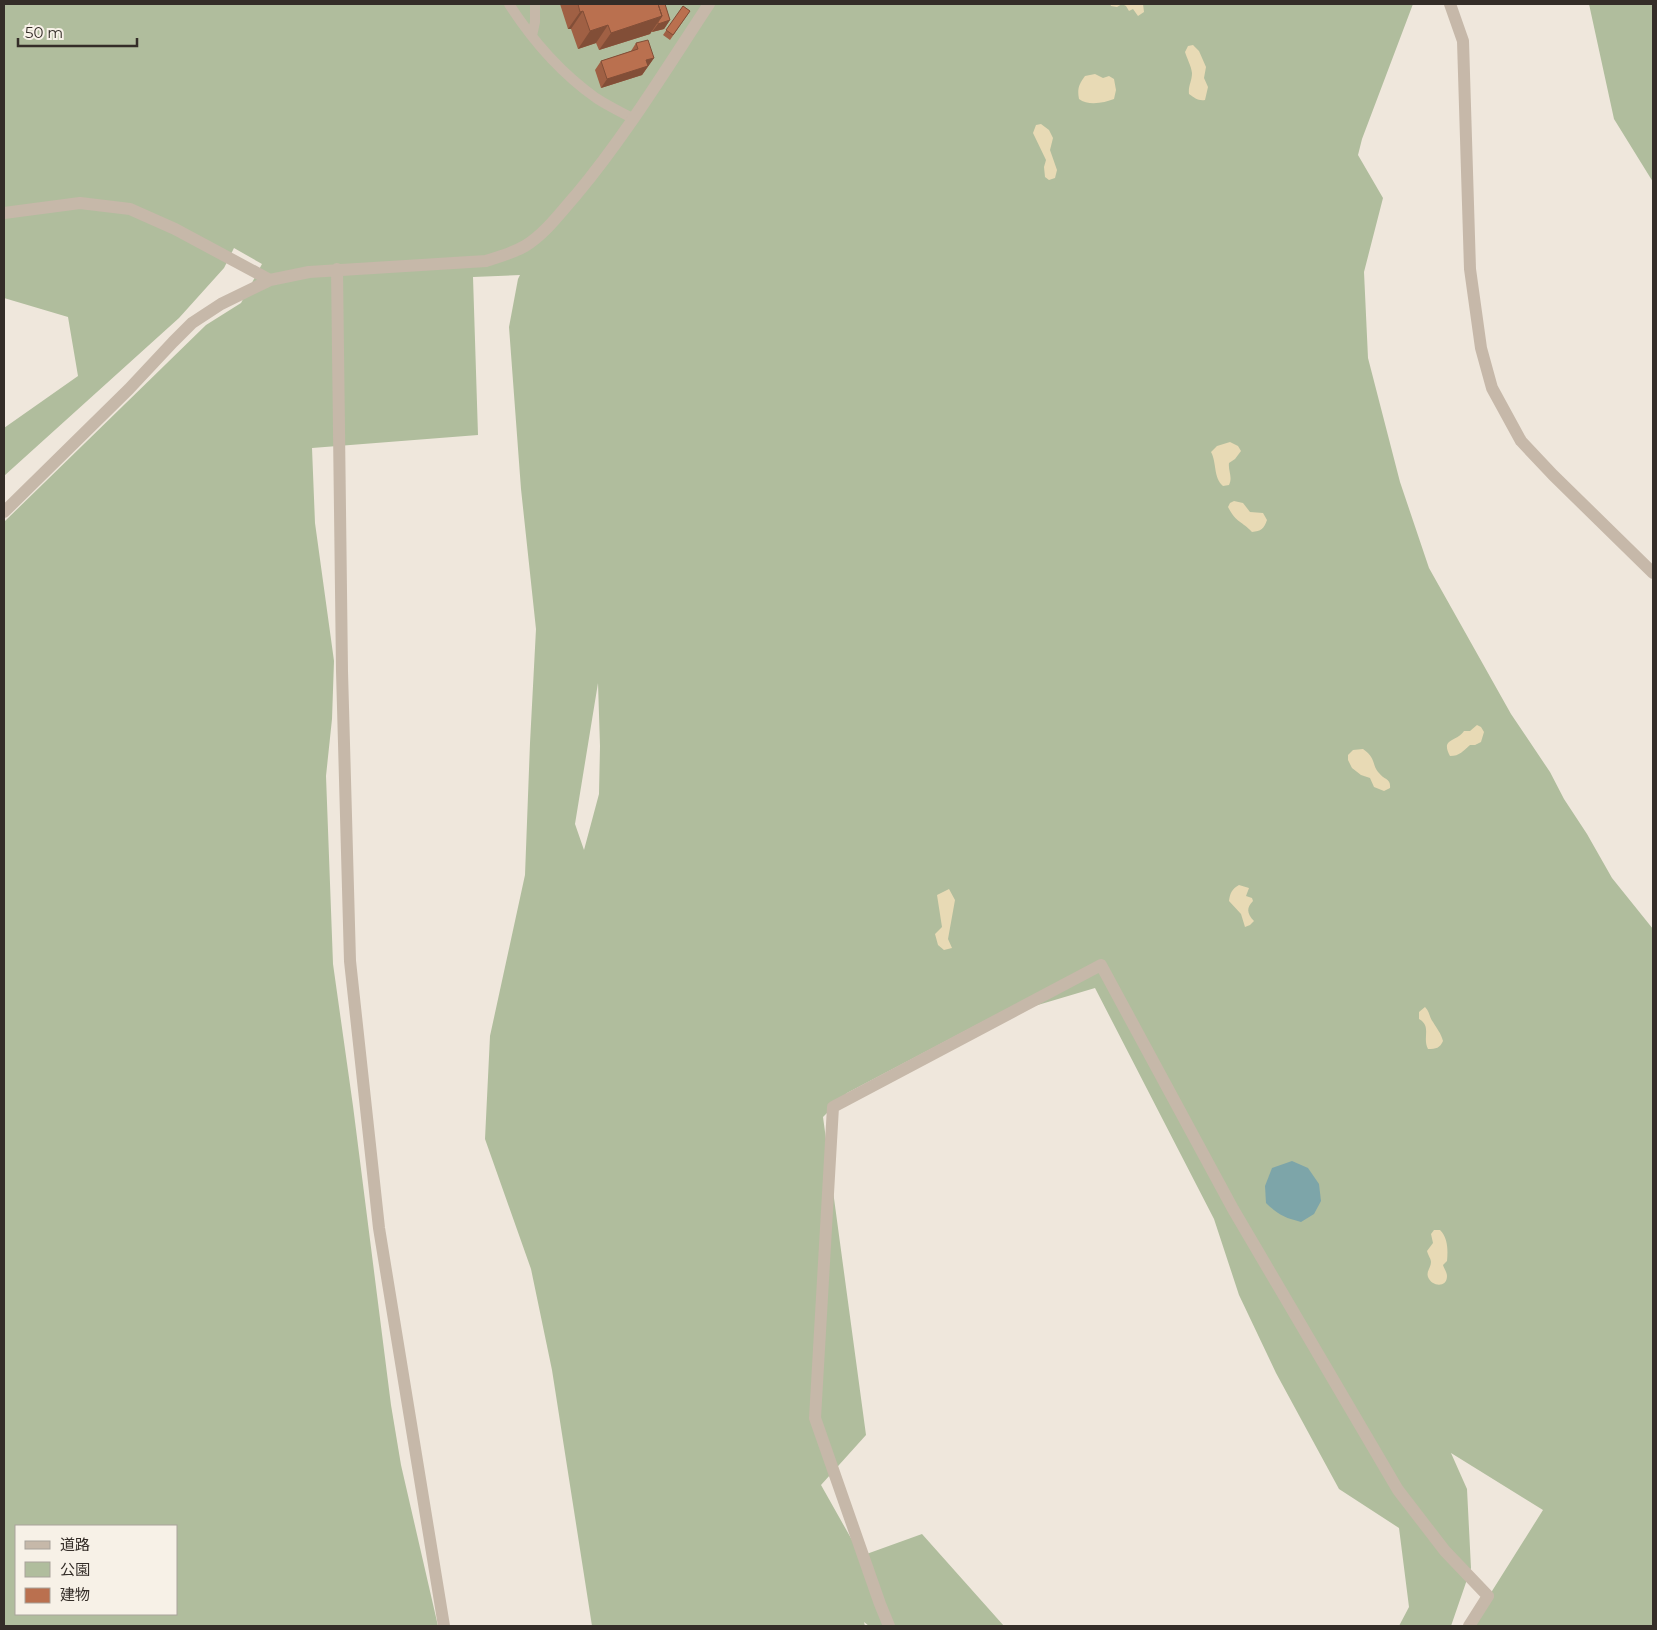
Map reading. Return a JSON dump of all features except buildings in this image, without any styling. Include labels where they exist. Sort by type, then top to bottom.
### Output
[{"type":"street","points":[[4,512],[129,389],[192,323],[221,304],[270,280],[309,272],[486,261],[505,256],[525,246],[556,218],[590,177],[634,119],[709,4]]},
{"type":"street","points":[[1450,4],[1463,41],[1470,269],[1481,348],[1492,388],[1521,441],[1653,573]]},
{"type":"street","points":[[4,213],[80,203],[130,209],[175,229],[270,280]]},
{"type":"street","points":[[337,269],[342,671],[350,962],[379,1228],[444,1626]]},
{"type":"street","points":[[889,1626],[815,1418],[833,1107],[1101,965],[1233,1209],[1398,1490],[1445,1552],[1488,1596],[1469,1626]]},
{"type":"lane","points":[[509,4],[542,49],[574,80],[598,99],[634,119]]},
{"type":"lane","points":[[532,36],[535,22],[535,4]]},
{"type":"green space","points":[[4,4],[1413,4],[1362,139],[1358,155],[1383,198],[1364,272],[1368,358],[1400,482],[1429,568],[1511,714],[1550,772],[1564,799],[1612,878],[1653,929],[1653,1626],[1470,1626],[1543,1510],[1451,1453],[1467,1489],[1471,1568],[1451,1626],[1399,1626],[1409,1607],[1399,1528],[1339,1489],[1276,1373],[1239,1295],[1214,1219],[1095,988],[984,1021],[847,1093],[823,1117],[866,1435],[821,1485],[861,1556],[922,1534],[1004,1626],[869,1626],[864,1622],[865,1626],[592,1626],[552,1370],[531,1269],[485,1139],[490,1036],[525,875],[536,629],[521,489],[509,327],[520,275],[473,277],[478,435],[312,448],[315,523],[334,661],[332,719],[326,776],[333,964],[391,1405],[401,1465],[438,1626],[4,1626],[4,522],[206,325],[241,303],[262,264],[234,248],[224,268],[179,318],[4,476],[4,428],[78,376],[68,317],[4,298]],"holes":[[[598,683],[599,794],[584,850],[575,824]]]},
{"type":"green space","points":[[1589,4],[1653,4],[1653,182],[1614,119]]},
{"type":"sand","points":[[1110,4],[1122,4],[1117,7]]},
{"type":"sand","points":[[1122,4],[1143,4],[1144,12],[1138,16],[1133,9],[1129,11]]},
{"type":"sand","points":[[1193,45],[1199,51],[1206,67],[1204,78],[1208,87],[1205,100],[1198,100],[1189,94],[1192,73],[1185,52],[1188,46]]},
{"type":"sand","points":[[1095,74],[1103,78],[1109,76],[1114,79],[1116,90],[1114,99],[1101,103],[1087,103],[1079,99],[1078,89],[1083,79],[1085,76]]},
{"type":"sand","points":[[1041,124],[1049,130],[1053,138],[1050,150],[1057,170],[1055,178],[1049,180],[1045,177],[1044,167],[1046,160],[1033,133],[1036,125]]},
{"type":"sand","points":[[1230,442],[1238,446],[1241,451],[1229,463],[1230,482],[1229,485],[1223,486],[1216,474],[1211,452],[1217,446]]},
{"type":"sand","points":[[1234,501],[1243,503],[1250,512],[1263,513],[1267,520],[1260,530],[1252,532],[1236,519],[1228,507]]},
{"type":"sand","points":[[1477,725],[1484,732],[1481,742],[1470,745],[1459,754],[1450,756],[1447,750],[1448,743],[1464,731],[1470,731]]},
{"type":"sand","points":[[1363,749],[1372,759],[1379,773],[1388,781],[1390,788],[1384,791],[1374,787],[1370,778],[1361,775],[1352,768],[1348,755],[1353,750]]},
{"type":"sand","points":[[1239,885],[1249,888],[1246,896],[1252,898],[1253,901],[1248,911],[1254,921],[1245,927],[1241,914],[1229,901],[1232,892]]},
{"type":"sand","points":[[949,889],[955,900],[948,939],[952,948],[944,950],[938,945],[935,934],[942,927],[937,895]]},
{"type":"sand","points":[[1425,1007],[1443,1041],[1439,1047],[1428,1049],[1426,1045],[1425,1025],[1419,1019],[1419,1012]]},
{"type":"sand","points":[[1434,1230],[1440,1230],[1443,1233],[1447,1248],[1447,1261],[1443,1265],[1447,1275],[1446,1280],[1445,1283],[1439,1285],[1433,1283],[1428,1277],[1431,1262],[1427,1251],[1433,1243],[1431,1234]]},
{"type":"water","points":[[1292,1161],[1308,1168],[1319,1184],[1321,1201],[1314,1214],[1301,1222],[1282,1215],[1266,1203],[1265,1186],[1272,1168]]}]
